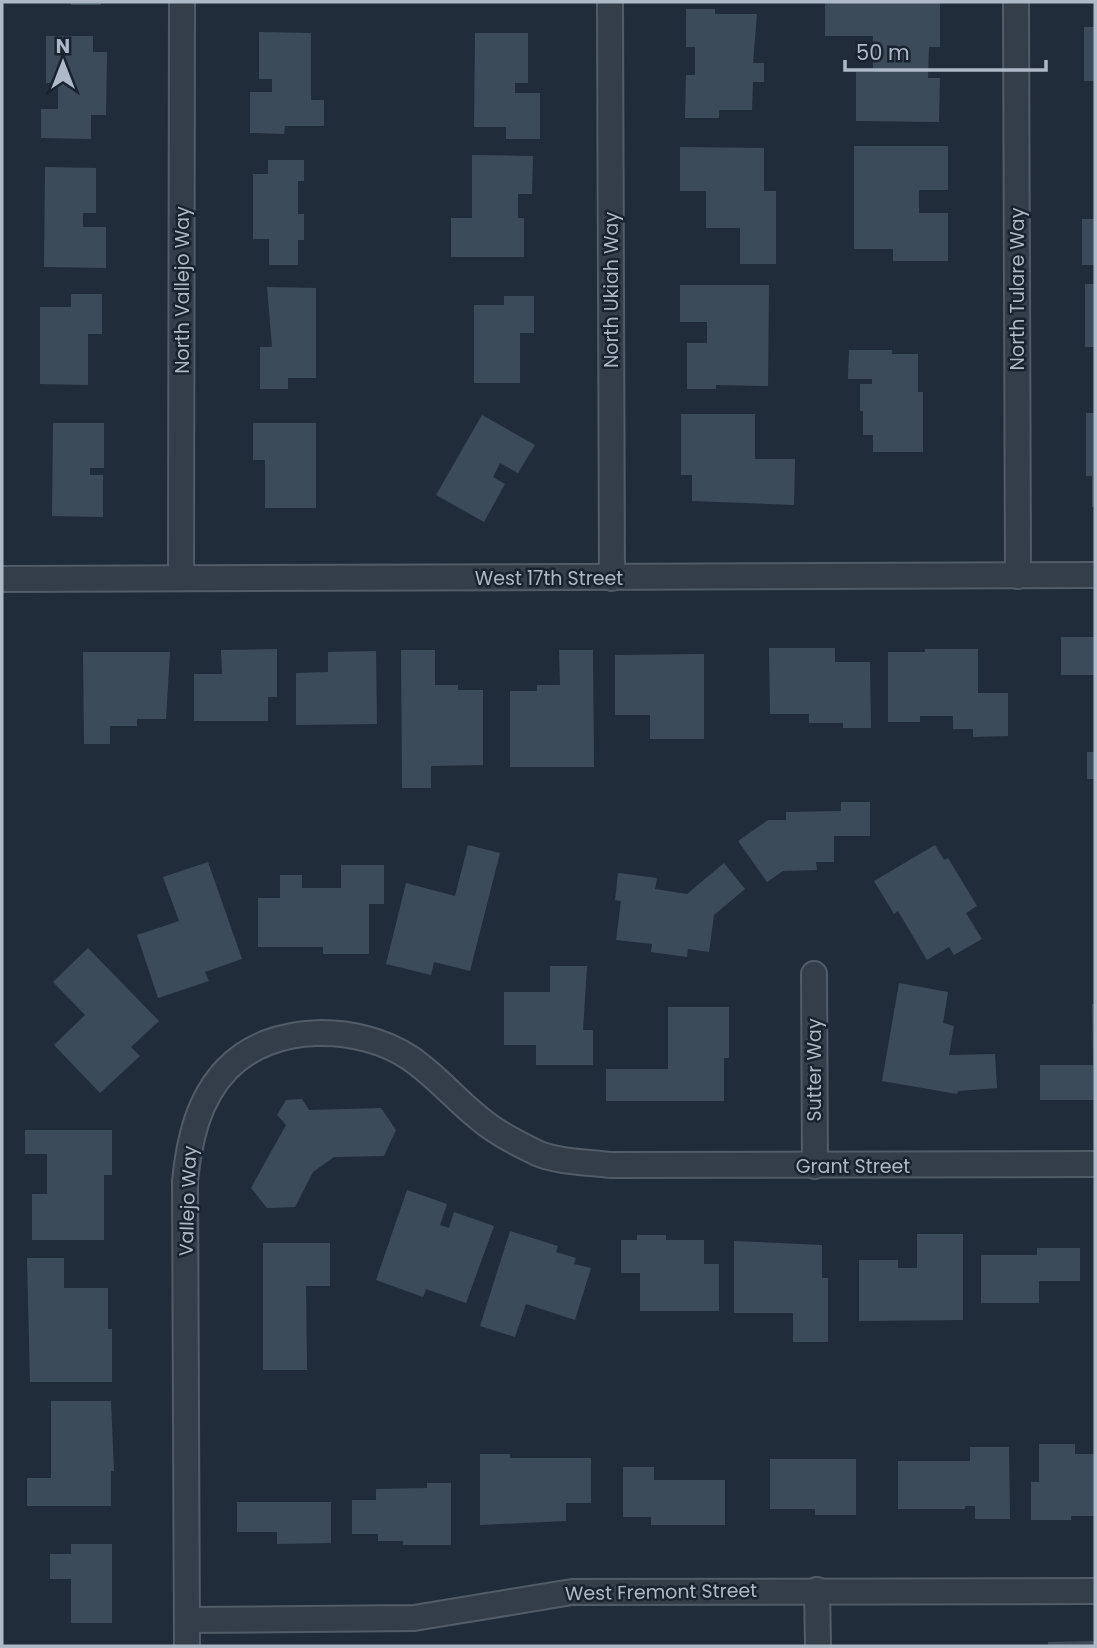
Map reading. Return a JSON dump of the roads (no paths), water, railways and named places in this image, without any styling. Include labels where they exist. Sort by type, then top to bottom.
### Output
[{"type":"street","name":"North Vallejo Way","points":[[181,578],[182,2]]},
{"type":"street","name":"North Ukiah Way","points":[[610,2],[612,578]]},
{"type":"street","name":"North Tulare Way","points":[[1016,2],[1018,576]]},
{"type":"street","name":"West 17th Street","points":[[2,579],[1095,575]]},
{"type":"street","name":"Sutter Way","points":[[814,974],[815,1166]]},
{"type":"street","name":"Vallejo Way","points":[[187,1646],[185,1181],[189,1141],[206,1100],[228,1069],[258,1046],[311,1033],[361,1036],[409,1057],[494,1130],[541,1155],[610,1165]]},
{"type":"street","name":"Grant Street","points":[[610,1165],[1095,1164]]},
{"type":"street","points":[[817,1590],[818,1646]]},
{"type":"street","name":"West Fremont Street","points":[[187,1620],[414,1618],[572,1592],[1095,1591]]}]
